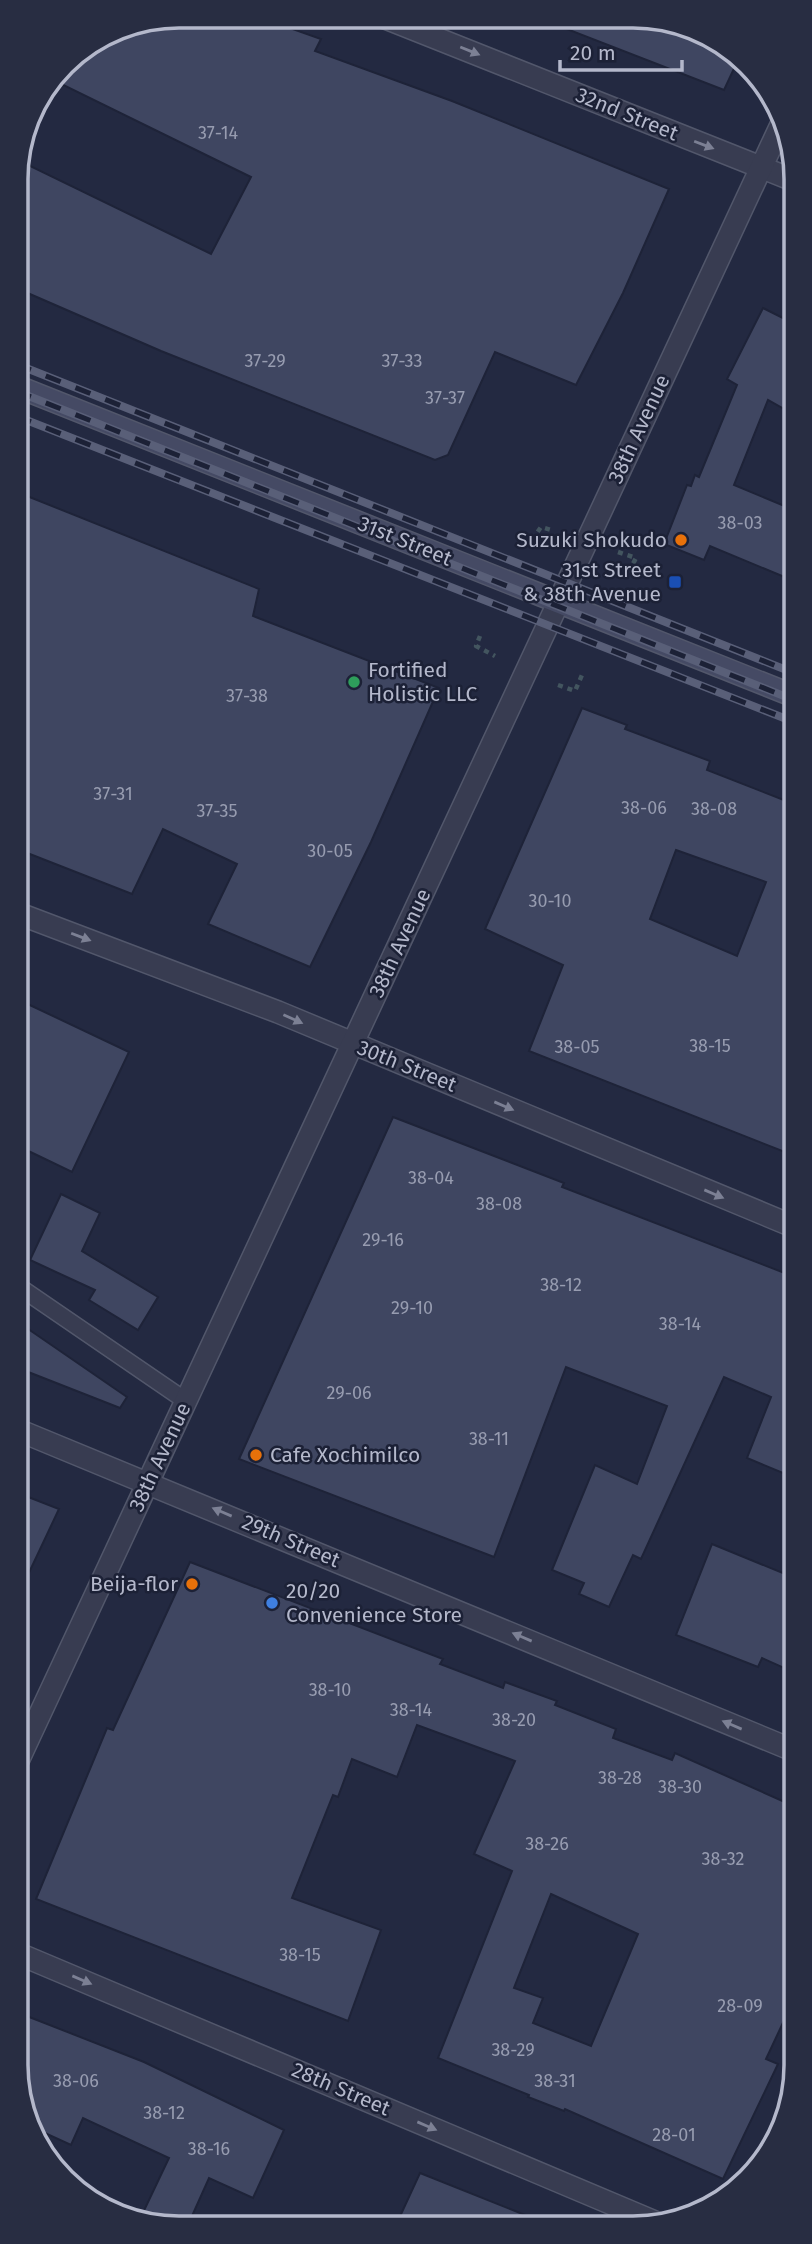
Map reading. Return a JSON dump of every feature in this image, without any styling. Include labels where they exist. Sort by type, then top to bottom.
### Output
[{"type":"main road","name":"31st Street","points":[[28,391],[784,692]]},
{"type":"street","name":"32nd Street","points":[[411,28],[784,177]]},
{"type":"street","name":"38th Avenue","points":[[28,1742],[777,134]]},
{"type":"street","name":"30th Street","points":[[28,917],[265,1007],[784,1222]]},
{"type":"street","name":"29th Street","points":[[28,1434],[784,1746]]},
{"type":"street","name":"28th Street","points":[[28,1958],[641,2216]]},
{"type":"lane","points":[[28,1293],[186,1401]]},
{"type":"path","points":[[532,540],[541,527],[551,530]]},
{"type":"path","points":[[618,552],[636,558],[627,575]]},
{"type":"path","points":[[480,636],[476,646],[495,656]]},
{"type":"path","points":[[558,685],[575,691],[582,675]]},
{"type":"building","points":[[179,28],[290,28],[321,39],[315,51],[452,101],[669,189],[623,293],[576,385],[495,352],[448,455],[435,460],[161,351],[28,293],[29,165],[211,254],[251,177],[62,84],[72,72],[95,53],[131,36],[150,31]]},
{"type":"building","points":[[564,28],[653,29],[681,36],[717,53],[735,67],[724,90]]},
{"type":"building","points":[[763,308],[784,318],[784,409],[768,400],[734,485],[784,506],[784,577],[710,546],[704,560],[664,544],[687,485],[691,486],[695,475],[699,477],[737,385],[727,379]]},
{"type":"building","points":[[28,496],[259,589],[253,616],[439,688],[371,842],[310,967],[208,924],[237,864],[163,829],[132,894],[28,853]]},
{"type":"building","points":[[582,708],[627,725],[625,729],[710,761],[707,770],[784,800],[784,1152],[529,1051],[563,965],[485,929]],"holes":[[[676,850],[766,882],[737,956],[650,919]]]},
{"type":"building","points":[[28,1004],[129,1052],[72,1172],[28,1151]]},
{"type":"building","points":[[393,1117],[564,1183],[562,1187],[784,1273],[784,1473],[747,1458],[771,1397],[724,1377],[641,1559],[633,1555],[609,1607],[579,1594],[584,1583],[552,1570],[595,1465],[637,1484],[667,1406],[566,1367],[494,1557],[239,1459]]},
{"type":"building","points":[[61,1194],[100,1213],[82,1251],[158,1297],[138,1330],[89,1300],[95,1290],[30,1260]]},
{"type":"building","points":[[28,1329],[127,1397],[120,1408],[28,1372]]},
{"type":"building","points":[[28,1497],[59,1509],[28,1575]]},
{"type":"building","points":[[712,1544],[784,1573],[784,1668],[762,1658],[758,1667],[676,1635]]},
{"type":"building","points":[[190,1562],[443,1659],[440,1664],[503,1688],[505,1682],[557,1701],[555,1705],[616,1729],[613,1738],[672,1760],[675,1753],[784,1802],[784,2021],[766,2059],[778,2064],[723,2179],[565,2109],[564,2111],[528,2097],[529,2095],[438,2058],[512,1871],[474,1854],[515,1761],[417,1725],[397,1777],[352,1759],[338,1797],[333,1795],[292,1898],[381,1930],[348,2021],[36,1899],[107,1728],[113,1730]],"holes":[[[551,1894],[638,1934],[591,2046],[533,2023],[543,1998],[514,1988]]]},
{"type":"building","points":[[28,2017],[144,2062],[284,2130],[253,2198],[209,2178],[192,2216],[159,2215],[144,2211],[169,2158],[83,2118],[71,2145],[45,2133],[33,2104],[29,2085]]},
{"type":"building","points":[[420,2173],[528,2216],[400,2216]]},
{"type":"railway","points":[[28,369],[784,669]]},
{"type":"railway","points":[[28,396],[784,696]]},
{"type":"railway","points":[[28,421],[784,718]]},
{"type":"place","name":"Suzuki Shokudo","points":[[681,540]]},
{"type":"place","name":"31st Street & 38th Avenue","points":[[675,582]]},
{"type":"place","name":"Fortified Holistic LLC","points":[[354,682]]},
{"type":"place","name":"Cafe Xochimilco","points":[[256,1455]]},
{"type":"place","name":"Beija-flor","points":[[192,1584]]},
{"type":"place","name":"20/20 Convenience Store","points":[[272,1603]]}]
